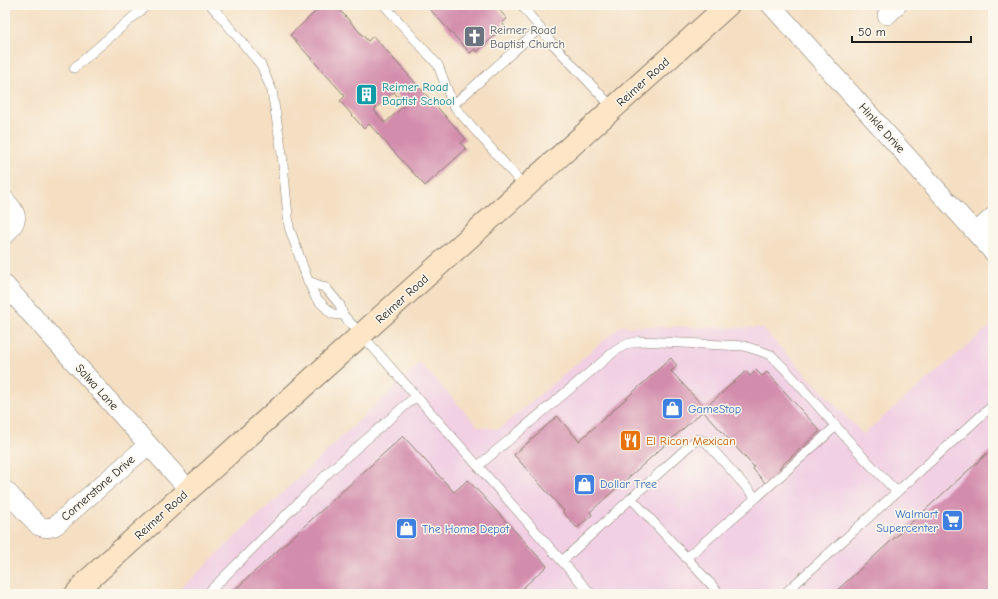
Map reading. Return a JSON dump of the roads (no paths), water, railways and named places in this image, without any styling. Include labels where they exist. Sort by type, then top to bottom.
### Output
[{"type":"street","name":"Reimer Road","points":[[76,594],[86,582],[728,5]]},
{"type":"street","name":"Hinkle Drive","points":[[771,5],[993,252]]},
{"type":"street","points":[[5,200],[15,213],[16,219],[13,226],[5,235]]},
{"type":"street","points":[[976,232],[993,217]]},
{"type":"street","name":"Salwa Lane","points":[[5,285],[189,490]]},
{"type":"street","name":"Cornerstone Drive","points":[[5,490],[39,526],[46,528],[52,527],[148,445]]},
{"type":"lane","points":[[74,68],[147,5]]},
{"type":"lane","points":[[211,5],[261,65],[272,91],[282,154],[289,227],[308,281],[316,298],[332,314],[343,315]]},
{"type":"lane","points":[[384,5],[438,65],[453,105],[526,188]]},
{"type":"lane","points":[[523,6],[551,42],[614,108]]},
{"type":"lane","points":[[453,105],[540,28]]},
{"type":"lane","points":[[308,281],[326,288],[340,305],[343,315],[591,594]]},
{"type":"lane","points":[[478,466],[615,351],[627,344],[640,341],[744,346],[771,355],[786,369],[897,492]]},
{"type":"lane","points":[[207,594],[330,471],[416,396]]},
{"type":"lane","points":[[784,594],[993,405]]},
{"type":"lane","points":[[686,558],[756,498],[836,426]]},
{"type":"lane","points":[[562,561],[698,439],[706,442],[756,498]]},
{"type":"lane","points":[[631,498],[720,594]]},
{"type":"lane","points":[[580,594],[583,585]]},
{"type":"place","name":"Reimer Road Baptist Church","points":[[474,37]]},
{"type":"place","name":"Reimer Road Baptist School","points":[[367,94]]},
{"type":"place","name":"GameStop","points":[[673,409]]},
{"type":"place","name":"El Ricon Mexican","points":[[631,441]]},
{"type":"place","name":"Dollar Tree","points":[[584,484]]},
{"type":"place","name":"Walmart Supercenter","points":[[953,521]]},
{"type":"place","name":"The Home Depot","points":[[407,529]]}]
